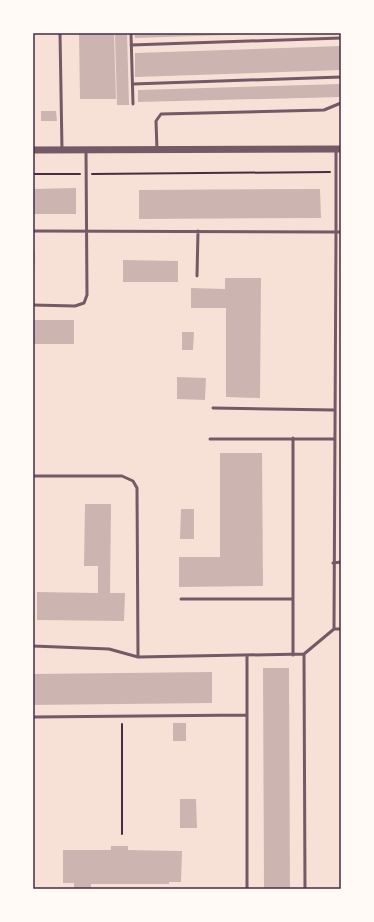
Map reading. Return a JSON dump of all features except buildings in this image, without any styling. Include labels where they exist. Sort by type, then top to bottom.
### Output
[{"type":"street","points":[[33,150],[339,149]]},
{"type":"lane","points":[[60,33],[62,150]]},
{"type":"lane","points":[[131,33],[133,104]]},
{"type":"lane","points":[[131,45],[341,38]]},
{"type":"lane","points":[[133,84],[341,77]]},
{"type":"lane","points":[[157,150],[156,121],[161,114],[324,110],[341,103]]},
{"type":"lane","points":[[334,629],[333,563],[336,172],[339,149]]},
{"type":"lane","points":[[33,305],[75,306],[84,303],[87,295],[86,150]]},
{"type":"lane","points":[[33,231],[341,232]]},
{"type":"lane","points":[[197,276],[198,231]]},
{"type":"lane","points":[[213,408],[334,410]]},
{"type":"lane","points":[[293,655],[294,438]]},
{"type":"lane","points":[[210,439],[334,439]]},
{"type":"lane","points":[[33,476],[122,476],[133,482],[137,488],[138,656]]},
{"type":"lane","points":[[333,563],[341,562]]},
{"type":"lane","points":[[181,599],[293,599]]},
{"type":"lane","points":[[33,646],[109,649],[138,656],[293,655],[304,654],[334,629],[341,629]]},
{"type":"lane","points":[[304,654],[305,889]]},
{"type":"lane","points":[[247,656],[247,889]]},
{"type":"lane","points":[[33,717],[246,714]]},
{"type":"path","points":[[33,174],[336,172]]},
{"type":"path","points":[[122,716],[122,834]]}]
